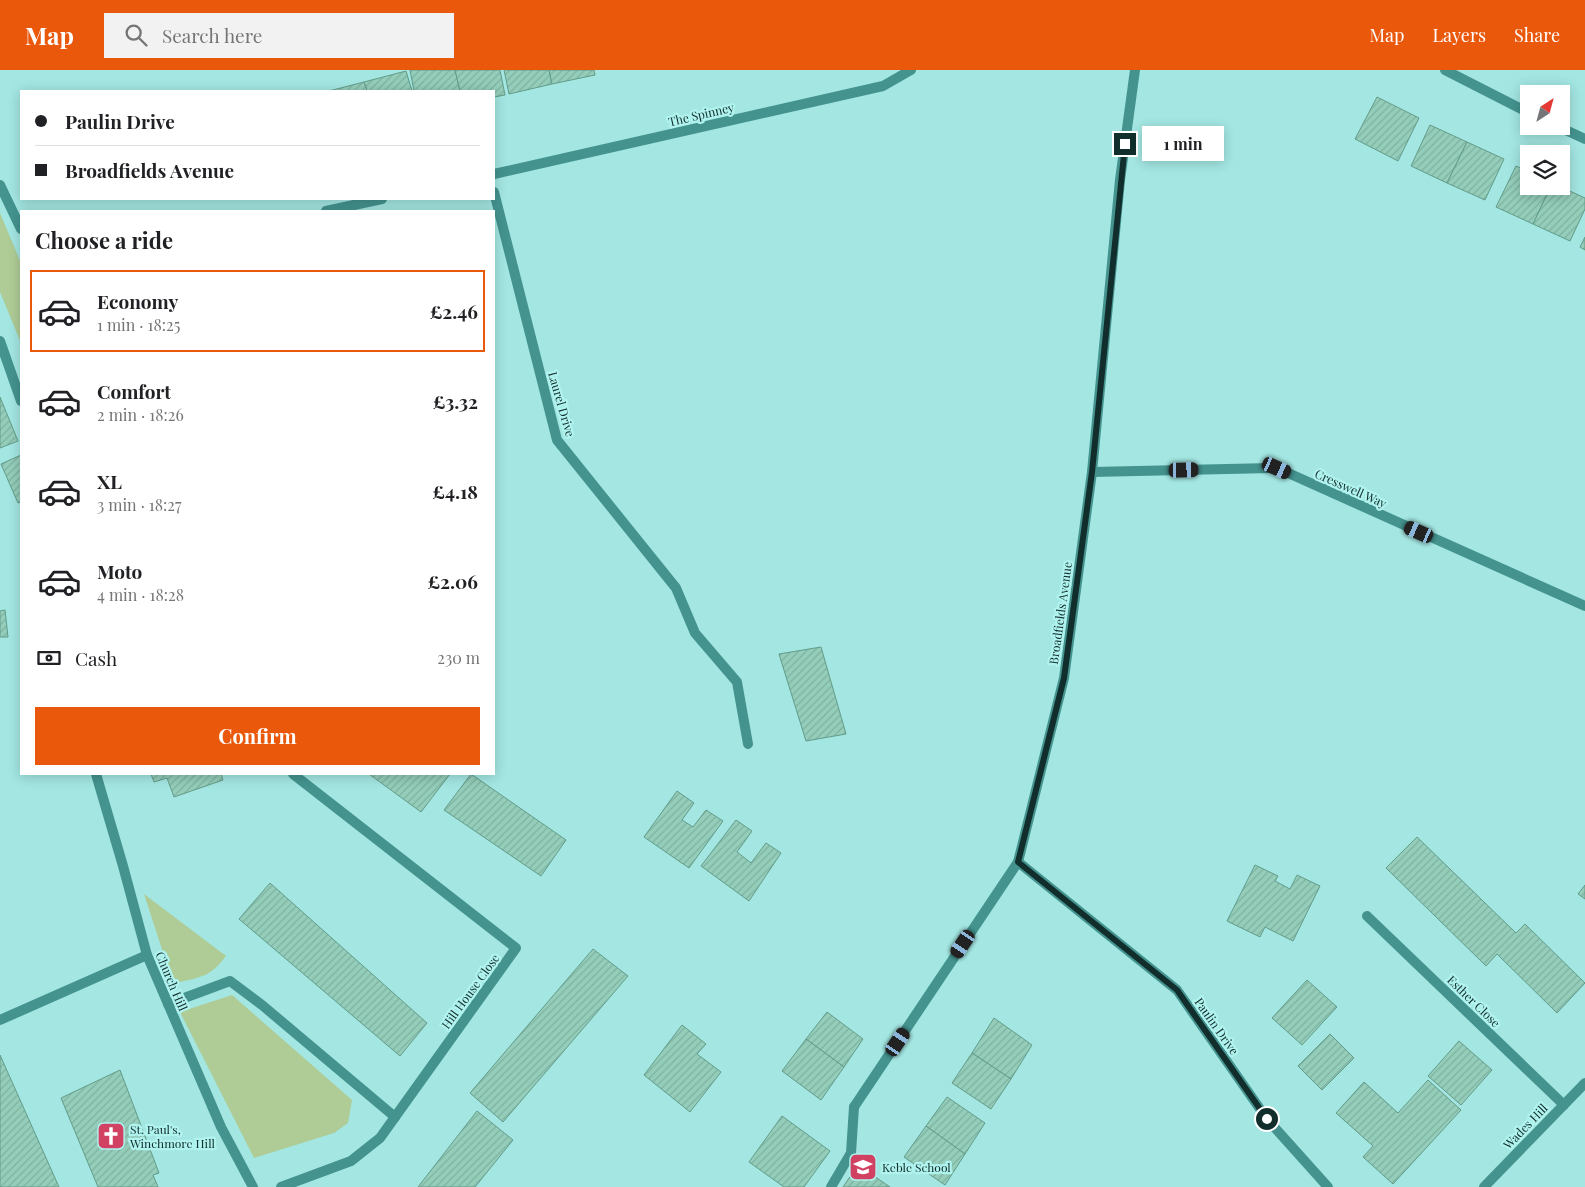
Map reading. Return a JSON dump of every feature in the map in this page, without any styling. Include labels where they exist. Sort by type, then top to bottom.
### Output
[{"type":"street","name":"The Spinney","points":[[495,174],[883,86],[911,70]]},
{"type":"street","name":"Broadfields Avenue","points":[[831,1187],[851,1152],[854,1107],[1018,862],[1064,678],[1092,472],[1120,180],[1135,70]]},
{"type":"street","points":[[1444,70],[1520,108]]},
{"type":"street","points":[[1570,132],[1585,139]]},
{"type":"street","points":[[0,185],[20,227]]},
{"type":"street","name":"Laurel Drive","points":[[495,196],[557,440],[676,588],[695,633],[737,682],[748,744]]},
{"type":"street","points":[[331,210],[377,200]]},
{"type":"street","points":[[0,341],[20,398]]},
{"type":"street","name":"Cresswell Way","points":[[1092,472],[1277,468],[1585,606]]},
{"type":"street","name":"Church Hill","points":[[96,775],[123,866],[146,955],[221,1127],[253,1187]]},
{"type":"street","name":"Hill House Close","points":[[281,1187],[351,1161],[380,1138],[516,948],[294,775]]},
{"type":"street","name":"Paulin Drive","points":[[1018,862],[1177,990],[1267,1119],[1328,1187]]},
{"type":"street","name":"Esther Close","points":[[1367,916],[1564,1105]]},
{"type":"street","points":[[0,1020],[146,955]]},
{"type":"street","points":[[168,1004],[230,981],[262,1005],[395,1117]]},
{"type":"street","name":"Wades Hill","points":[[1484,1187],[1585,1083]]},
{"type":"green space","points":[[0,213],[20,261],[20,341],[0,292]]},
{"type":"green space","points":[[144,894],[226,956],[221,963],[206,975],[194,979],[180,982],[171,977]]},
{"type":"green space","points":[[232,995],[352,1100],[348,1123],[334,1133],[254,1158],[180,1012]]},
{"type":"building","points":[[410,70],[455,70],[460,90],[414,90]]},
{"type":"building","points":[[455,70],[500,70],[505,95],[495,97],[495,90],[460,90]]},
{"type":"building","points":[[504,70],[549,70],[552,84],[509,94]]},
{"type":"building","points":[[549,70],[594,70],[595,75],[552,84]]},
{"type":"building","points":[[406,71],[412,90],[367,90],[364,82]]},
{"type":"building","points":[[364,82],[367,90],[333,90]]},
{"type":"building","points":[[1377,97],[1419,118],[1398,161],[1355,139]]},
{"type":"building","points":[[1430,125],[1467,142],[1447,183],[1411,166]]},
{"type":"building","points":[[1467,142],[1504,159],[1485,200],[1447,183]]},
{"type":"building","points":[[1516,166],[1520,168],[1520,195],[1547,195],[1533,224],[1496,207]]},
{"type":"building","points":[[1570,191],[1585,198],[1585,209],[1570,241],[1533,224],[1547,195],[1570,195]]},
{"type":"building","points":[[1585,237],[1585,250],[1580,247]]},
{"type":"building","points":[[0,397],[18,441],[0,448]]},
{"type":"building","points":[[20,455],[20,502],[18,503],[1,464]]},
{"type":"building","points":[[5,610],[8,637],[0,637],[0,611]]},
{"type":"building","points":[[821,647],[846,734],[806,741],[779,654]]},
{"type":"building","points":[[151,775],[221,775],[223,780],[174,797],[167,778],[154,782]]},
{"type":"building","points":[[370,775],[449,775],[421,812]]},
{"type":"building","points":[[470,775],[472,775],[566,840],[541,876],[444,810]]},
{"type":"building","points":[[677,791],[694,803],[682,820],[693,827],[706,810],[723,821],[689,868],[644,837]]},
{"type":"building","points":[[736,820],[752,831],[737,852],[751,863],[766,843],[781,853],[749,901],[701,866]]},
{"type":"building","points":[[1417,837],[1516,933],[1525,924],[1585,983],[1557,1013],[1497,954],[1486,966],[1386,868]]},
{"type":"building","points":[[1255,865],[1278,876],[1275,881],[1290,889],[1297,875],[1320,886],[1293,941],[1265,927],[1260,937],[1227,921]]},
{"type":"building","points":[[270,883],[427,1023],[400,1056],[239,919]]},
{"type":"building","points":[[1585,885],[1585,899],[1578,894]]},
{"type":"building","points":[[593,949],[628,976],[503,1122],[470,1093]]},
{"type":"building","points":[[1307,980],[1337,1007],[1302,1045],[1272,1018]]},
{"type":"building","points":[[827,1012],[863,1039],[844,1067],[806,1039]]},
{"type":"building","points":[[994,1018],[1032,1045],[1011,1079],[972,1053]]},
{"type":"building","points":[[682,1025],[706,1044],[697,1054],[721,1072],[690,1112],[644,1075]]},
{"type":"building","points":[[1330,1034],[1354,1058],[1322,1090],[1298,1066]]},
{"type":"building","points":[[806,1039],[844,1067],[821,1100],[782,1071]]},
{"type":"building","points":[[1459,1041],[1492,1070],[1461,1105],[1428,1076]]},
{"type":"building","points":[[972,1053],[1011,1079],[991,1109],[952,1083]]},
{"type":"building","points":[[0,1055],[59,1187],[0,1187]]},
{"type":"building","name":"St. Paul's, Winchmore Hill","points":[[120,1070],[159,1173],[153,1175],[158,1187],[98,1187],[61,1098]]},
{"type":"building","points":[[1428,1080],[1461,1110],[1393,1184],[1363,1157],[1373,1146],[1336,1113],[1364,1082],[1398,1113]]},
{"type":"building","points":[[947,1097],[985,1123],[965,1154],[926,1126]]},
{"type":"building","points":[[477,1111],[513,1140],[475,1187],[418,1187]]},
{"type":"building","points":[[782,1116],[830,1151],[804,1187],[784,1187],[749,1162]]},
{"type":"building","points":[[926,1126],[965,1154],[945,1185],[904,1157]]},
{"type":"building","points":[[858,1165],[890,1187],[843,1187]]},
{"type":"place","name":"St. Paul's, Winchmore Hill","points":[[111,1136]]},
{"type":"place","name":"Keble School","points":[[863,1167]]},
{"type":"route","points":[[1125,144],[1092,472],[1064,678],[1018,862],[1177,990],[1267,1119]]}]
